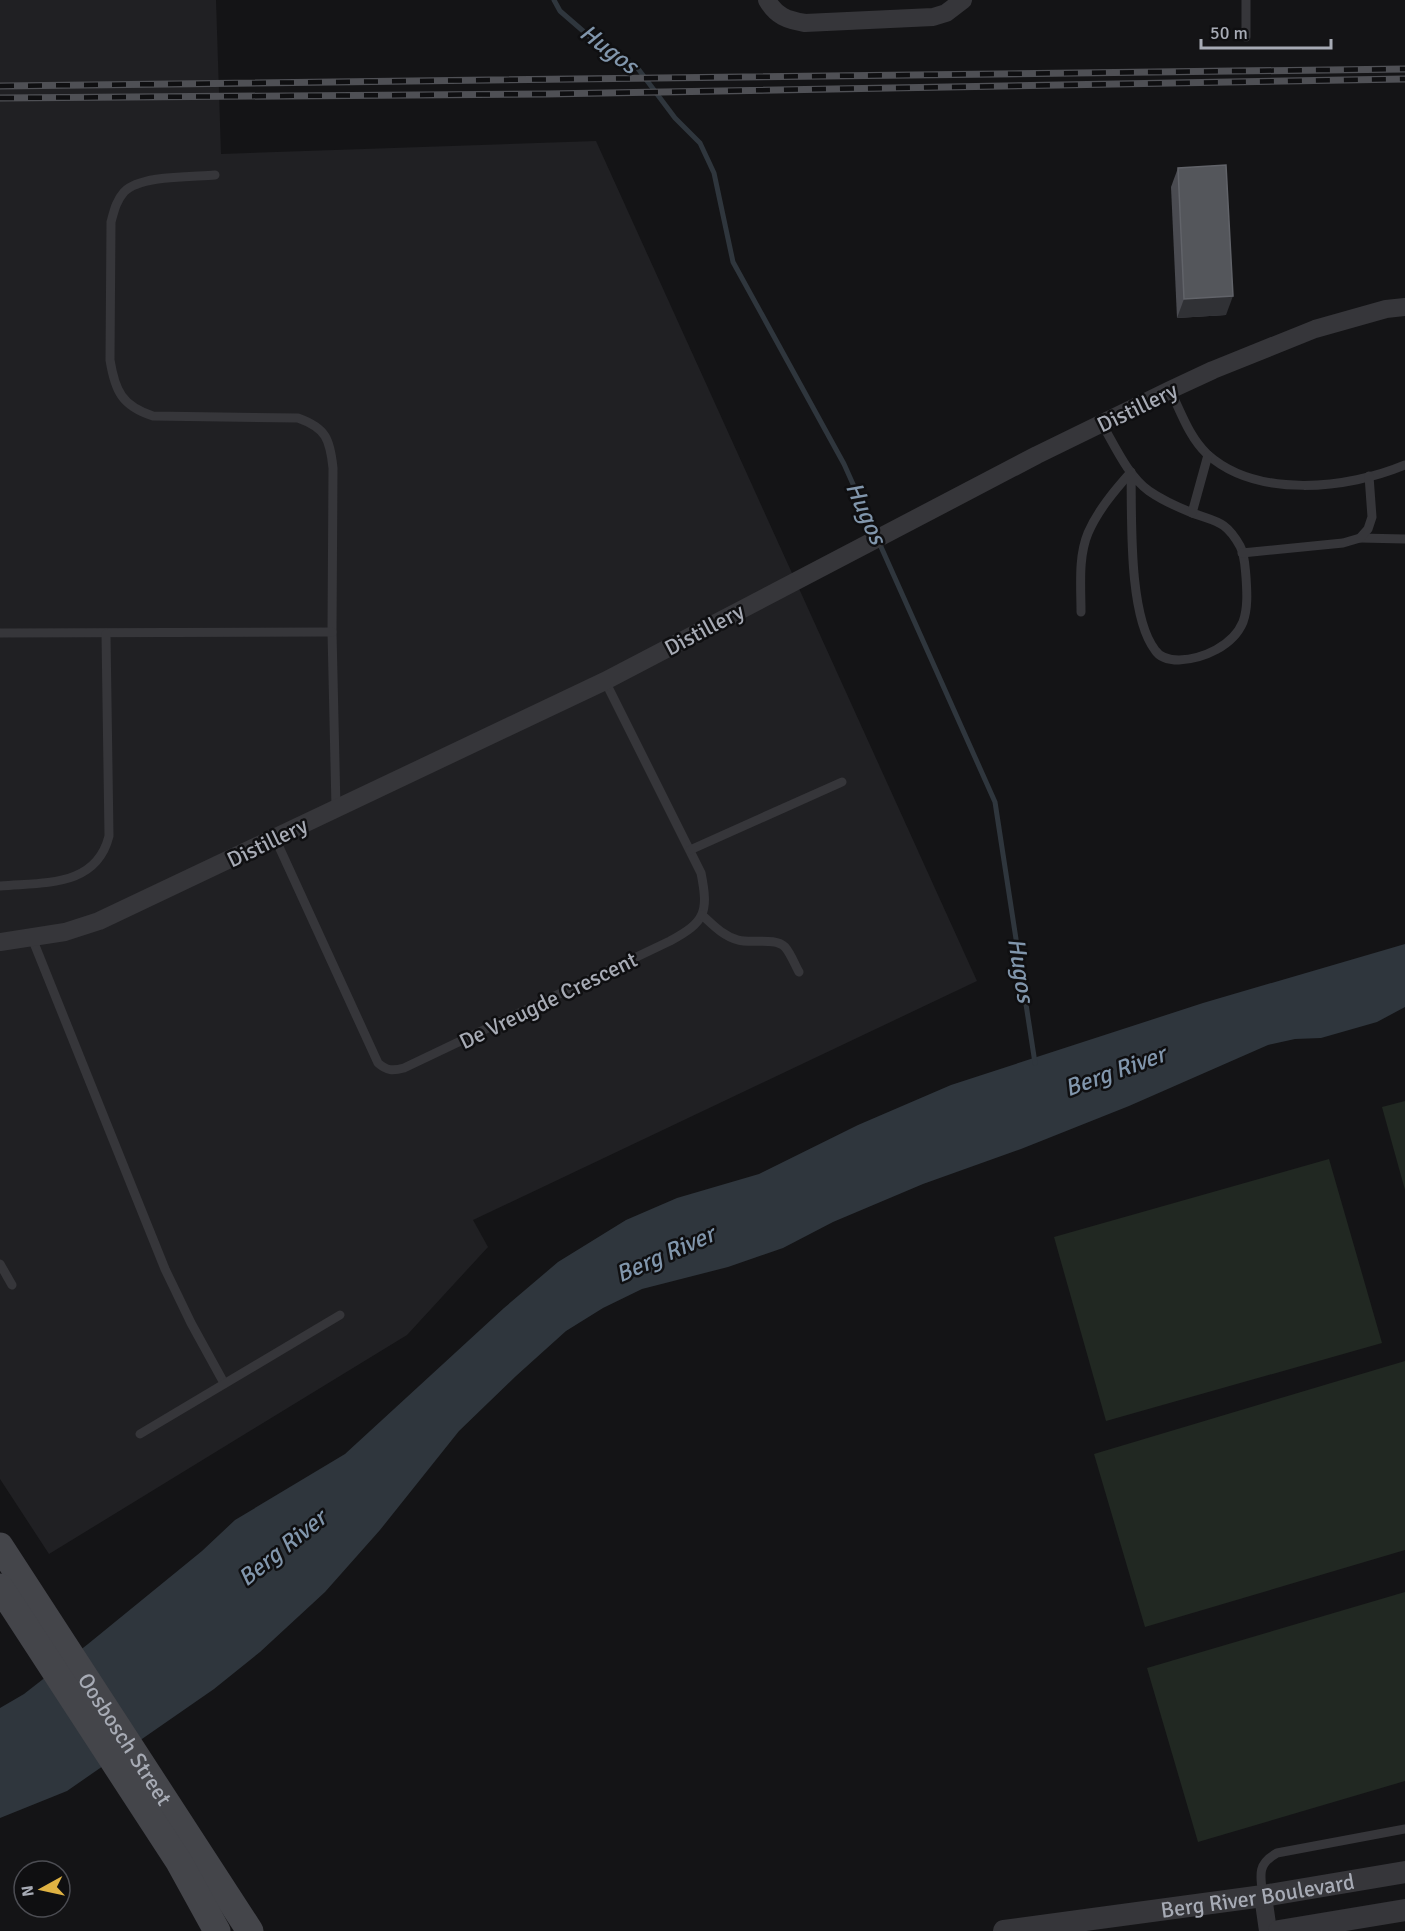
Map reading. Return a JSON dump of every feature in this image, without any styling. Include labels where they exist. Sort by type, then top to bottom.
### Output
[{"type":"main road","name":"Oosbosch Street","points":[[5,1567],[189,1858],[250,1931]]},
{"type":"main road","name":"Oosbosch Street","points":[[189,1858],[217,1931]]},
{"type":"street","points":[[767,0],[779,16],[805,22],[933,16],[946,13],[963,0]]},
{"type":"street","name":"Distillery","points":[[0,942],[65,932],[99,921],[605,681],[1037,455],[1170,390],[1315,328],[1405,306]]},
{"type":"street","name":"Berg River Boulevard","points":[[1004,1931],[1263,1896],[1405,1872]]},
{"type":"street","points":[[1263,1896],[1268,1931]]},
{"type":"street","name":"Berg River Boulevard","points":[[1280,1931],[1405,1910]]},
{"type":"lane","points":[[1246,0],[1246,37]]},
{"type":"lane","points":[[215,176],[140,182],[125,190],[116,204],[111,222],[110,360],[114,380],[122,398],[136,410],[153,416],[298,418],[313,423],[324,433],[330,447],[333,468],[332,632],[336,808]]},
{"type":"lane","points":[[1170,390],[1192,437],[1208,454],[1238,474],[1276,484],[1296,486],[1387,473],[1405,465]]},
{"type":"lane","points":[[1102,424],[1131,472],[1146,489],[1192,513],[1215,519],[1230,529],[1242,553],[1248,596],[1242,623],[1231,639],[1216,651],[1189,659],[1170,660],[1156,652],[1143,628],[1137,599],[1131,472]]},
{"type":"lane","points":[[1192,513],[1208,454]]},
{"type":"lane","points":[[1081,612],[1081,568],[1088,534],[1110,497],[1131,472]]},
{"type":"lane","points":[[1360,538],[1368,529],[1372,517],[1369,476]]},
{"type":"lane","points":[[1242,553],[1343,543],[1360,538],[1405,539]]},
{"type":"lane","points":[[0,633],[332,632]]},
{"type":"lane","points":[[0,886],[64,880],[81,875],[92,868],[106,848],[109,836],[106,633]]},
{"type":"lane","points":[[605,681],[701,873],[706,897],[702,915],[725,935],[736,940],[751,943],[778,943],[785,948],[799,972]]},
{"type":"lane","points":[[690,850],[842,783]]},
{"type":"lane","name":"De Vreugde Crescent","points":[[275,838],[378,1064],[386,1070],[394,1071],[404,1068],[670,941],[692,929],[702,915]]},
{"type":"lane","points":[[32,938],[165,1269],[224,1383]]},
{"type":"lane","points":[[0,1264],[12,1285]]},
{"type":"lane","points":[[140,1434],[340,1315]]},
{"type":"lane","points":[[1263,1896],[1260,1871],[1265,1860],[1277,1853],[1405,1829]]},
{"type":"shaded area","points":[[0,0],[216,0],[221,154],[596,141],[977,981],[473,1220],[488,1247],[407,1335],[49,1554],[0,1479]]},
{"type":"shaded area","points":[[1405,1101],[1405,1190],[1382,1107]]},
{"type":"shaded area","points":[[1329,1159],[1382,1343],[1106,1421],[1054,1237]]},
{"type":"shaded area","points":[[1405,1361],[1405,1550],[1145,1627],[1094,1454]]},
{"type":"shaded area","points":[[1405,1592],[1405,1781],[1198,1842],[1147,1668]]},
{"type":"water","name":"Berg River","points":[[1405,944],[1405,1007],[1377,1022],[1321,1038],[1295,1039],[1268,1045],[1129,1106],[1021,1149],[923,1184],[833,1222],[783,1248],[728,1267],[642,1289],[603,1308],[566,1331],[459,1431],[380,1530],[325,1592],[260,1652],[214,1689],[67,1791],[0,1818],[0,1708],[24,1694],[88,1644],[202,1551],[235,1520],[345,1454],[504,1308],[558,1262],[626,1220],[677,1198],[759,1174],[858,1125],[951,1085],[1203,1003]]},
{"type":"building","points":[[1226,165],[1233,296],[1184,299],[1178,168]]},
{"type":"waterway","name":"Hugos","points":[[554,0],[560,11],[590,37],[636,66],[675,118],[700,143],[714,173],[733,262],[844,464],[995,802],[1035,1063]]},
{"type":"railway","points":[[0,86],[1405,69]]},
{"type":"railway","points":[[0,98],[546,94],[1405,79]]}]
